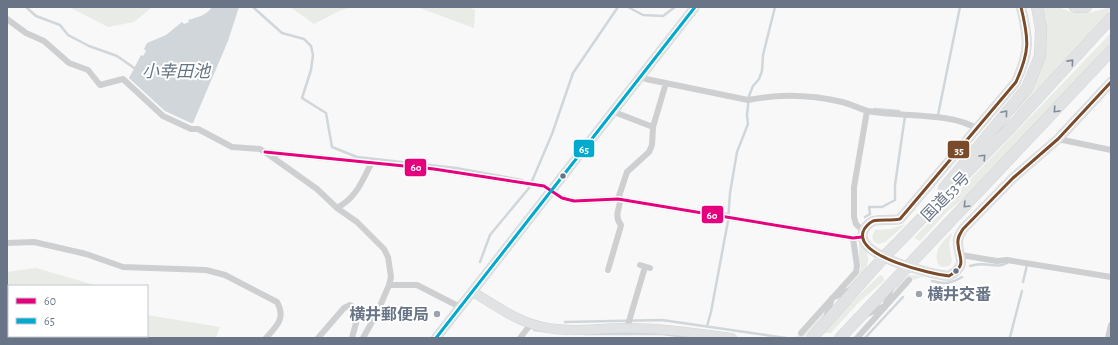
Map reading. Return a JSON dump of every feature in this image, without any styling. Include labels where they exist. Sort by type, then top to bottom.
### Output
[{"type":"highway","points":[[911,231],[953,176],[1027,88],[1040,56],[1042,29],[1037,7]]},
{"type":"highway","points":[[1075,7],[1086,7]]},
{"type":"highway","name":"国道53号","points":[[812,338],[884,258],[1013,125],[1111,18]]},
{"type":"highway","name":"国道53号","points":[[840,338],[906,266],[1111,51]]},
{"type":"street","points":[[436,338],[695,7]]},
{"type":"street","points":[[801,333],[856,272],[860,235],[872,221],[900,219],[1016,82],[1025,61],[1028,43],[1021,7]]},
{"type":"street","points":[[7,19],[26,33],[44,41],[69,63],[88,70],[100,85],[123,79],[163,116],[191,129],[198,129],[232,147],[260,149],[317,189],[337,208],[357,222],[384,249],[388,257],[391,277],[377,313],[364,338]]},
{"type":"street","points":[[642,76],[646,79],[749,100],[764,97],[786,96],[815,98],[842,102],[867,111],[956,121],[977,129]]},
{"type":"street","points":[[867,111],[854,187],[854,217],[864,244],[870,250],[884,258],[906,266],[949,276],[956,272],[960,266],[961,255],[958,237],[963,229],[1013,178],[1058,139],[1111,82]]},
{"type":"street","points":[[608,270],[621,225],[617,220],[618,198],[627,172],[649,152],[652,145],[653,127],[666,83]]},
{"type":"street","points":[[614,112],[653,127]]},
{"type":"street","points":[[1058,139],[1111,150]]},
{"type":"street","points":[[265,152],[434,168],[544,186],[562,198],[574,200],[618,198],[727,216],[860,235]]},
{"type":"street","points":[[337,208],[349,201],[356,192],[372,162]]},
{"type":"street","points":[[7,243],[34,242],[86,254],[122,267],[206,270],[225,275],[277,302],[281,308],[281,319],[266,338]]},
{"type":"street","points":[[961,255],[997,261],[1007,260],[1111,277]]},
{"type":"street","points":[[629,322],[645,267]]},
{"type":"street","points":[[859,317],[885,306],[895,279]]},
{"type":"street","points":[[857,338],[909,280]]},
{"type":"street","points":[[389,285],[417,285],[460,307]]},
{"type":"street","points":[[824,324],[832,298],[858,286]]},
{"type":"street","points":[[473,292],[498,308],[531,324],[566,330],[629,322],[663,329],[732,338]]},
{"type":"street","points":[[318,338],[344,308],[350,306],[357,308],[359,312],[352,338]]},
{"type":"street","points":[[520,338],[531,324]]},
{"type":"street","points":[[1108,338],[1111,325]]},
{"type":"shaded area","points":[[69,7],[152,7],[134,22],[108,27]]},
{"type":"shaded area","points":[[290,7],[352,7],[339,11],[314,24]]},
{"type":"shaded area","points":[[417,7],[468,7],[475,10],[474,28]]},
{"type":"shaded area","points":[[1040,7],[1058,7],[1073,13],[1088,13],[1111,7],[1111,9],[1015,114],[1012,112],[1043,59]]},
{"type":"shaded area","points":[[1111,33],[1111,44],[971,192],[947,212],[920,241],[914,238]]},
{"type":"shaded area","points":[[906,224],[885,242],[878,244],[874,242],[872,237],[875,230],[890,229]]},
{"type":"shaded area","points":[[951,233],[949,243],[952,262],[949,266],[941,267],[938,264],[937,259],[939,247]]},
{"type":"shaded area","points":[[859,241],[865,248],[868,255],[868,262],[863,275],[858,281],[845,289],[861,269]]},
{"type":"shaded area","points":[[36,268],[95,285],[8,285],[8,337],[148,337],[148,315],[220,327],[216,338],[7,338],[7,272]]},
{"type":"shaded area","points":[[880,275],[883,276],[884,281],[860,301],[831,333],[825,333],[825,328]]},
{"type":"shaded area","points":[[909,275],[924,276],[913,280],[909,277],[891,295],[897,286]]},
{"type":"shaded area","points":[[828,307],[821,320],[803,338],[795,338]]},
{"type":"water","name":"小幸田池","points":[[212,7],[239,7],[228,41],[193,123],[191,123],[165,111],[129,78],[141,55],[143,56],[146,51],[144,49],[147,43],[166,35],[182,22],[184,24],[189,22],[188,20],[205,14]]},
{"type":"waterway","points":[[26,7],[36,16],[60,25],[68,35],[89,46],[117,56],[137,70]]},
{"type":"waterway","points":[[480,262],[490,235],[529,188],[552,134],[573,73],[618,7]]},
{"type":"waterway","points":[[628,7],[643,15],[663,16],[675,7]]},
{"type":"waterway","points":[[707,326],[728,221],[730,193],[737,152],[748,124],[747,115],[749,96],[762,71],[763,55],[775,7]]},
{"type":"waterway","points":[[938,115],[960,7]]},
{"type":"waterway","points":[[254,8],[282,33],[304,39],[311,46],[313,55],[311,70],[302,98],[326,113],[332,147],[357,157],[456,168],[522,180]]},
{"type":"waterway","points":[[874,109],[899,111]]},
{"type":"waterway","points":[[865,217],[870,214],[869,207],[882,207],[895,200],[895,185],[905,116]]},
{"type":"waterway","points":[[705,210],[727,214]]},
{"type":"waterway","points":[[970,266],[976,264],[998,266],[1007,263]]},
{"type":"waterway","points":[[1023,282],[1027,265]]},
{"type":"waterway","points":[[932,281],[947,283],[962,277]]},
{"type":"waterway","points":[[1010,337],[1022,291]]},
{"type":"waterway","points":[[865,338],[903,297]]},
{"type":"waterway","points":[[565,322],[662,320],[786,338]]},
{"type":"waterway","points":[[534,330],[575,334]]},
{"type":"waterway","points":[[584,334],[662,334],[695,338]]},
{"type":"transit line","name":"65","points":[[436,338],[695,7]]},
{"type":"transit line","name":"35","points":[[1021,7],[1026,28],[1027,45],[1024,62],[1016,82],[900,219],[873,221],[864,229],[864,241],[871,249],[897,263],[912,268],[949,276],[955,272],[959,268],[961,262],[958,240],[963,229],[1013,178],[1058,139],[1111,82]]},
{"type":"transit line","name":"60","points":[[265,152],[434,169],[544,186],[562,198],[574,201],[618,199],[853,238],[862,237]]},
{"type":"place","name":"横井交番","points":[[919,294]]},
{"type":"place","name":"横井郵便局","points":[[437,314]]}]
